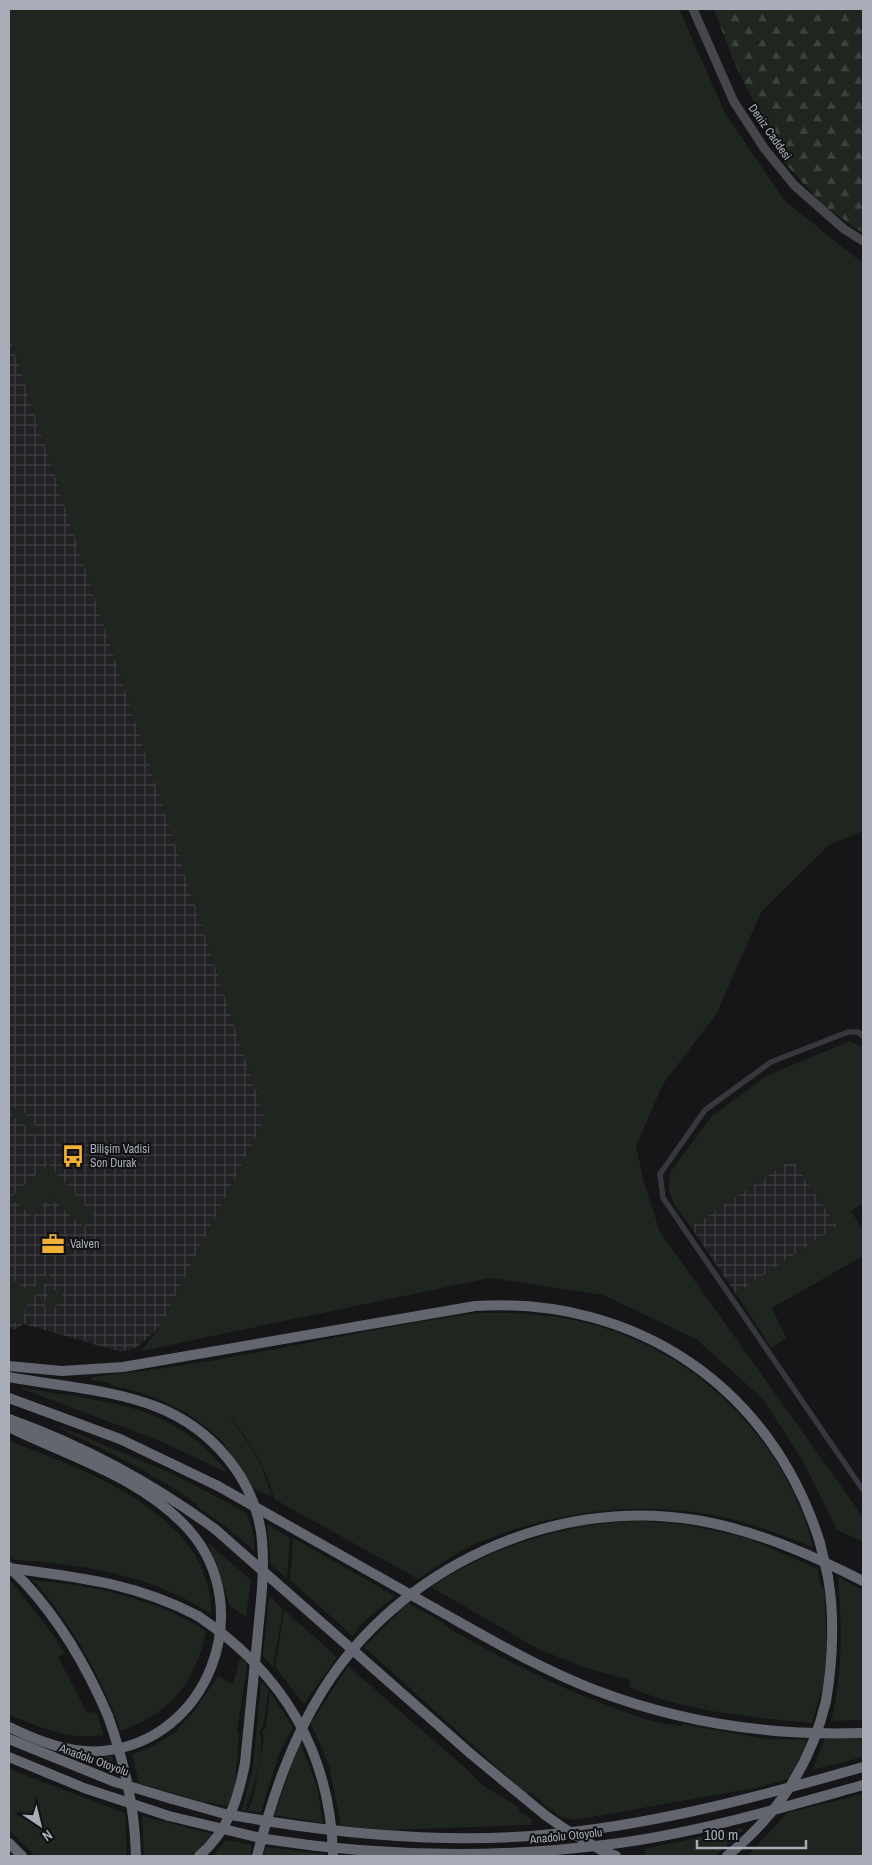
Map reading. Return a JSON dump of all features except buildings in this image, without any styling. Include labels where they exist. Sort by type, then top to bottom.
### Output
[{"type":"highway","points":[[9,1366],[45,1370],[123,1367],[447,1309],[496,1305],[529,1305],[584,1314],[629,1329],[674,1352],[722,1388],[757,1423],[777,1450],[804,1497],[820,1543],[832,1605],[833,1642],[826,1701],[814,1741],[786,1795],[756,1831],[727,1856]]},
{"type":"highway","points":[[9,1377],[115,1396],[158,1407],[203,1434],[225,1454],[254,1502],[262,1540],[263,1581],[245,1763],[240,1790],[226,1825],[199,1856]]},
{"type":"highway","points":[[9,1398],[120,1440],[218,1486],[514,1652],[570,1680],[653,1710],[701,1721],[765,1730],[814,1734],[863,1733]]},
{"type":"highway","points":[[9,1419],[80,1448],[125,1470],[163,1492],[215,1529],[471,1754],[545,1815],[565,1830],[616,1856]]},
{"type":"highway","points":[[9,1427],[121,1479],[152,1499],[179,1520],[196,1540],[215,1575],[222,1621],[220,1643],[211,1674],[184,1714],[154,1735],[124,1747],[90,1751],[45,1742],[9,1727]]},
{"type":"highway","points":[[258,1856],[286,1764],[309,1714],[333,1675],[363,1638],[406,1599],[456,1565],[488,1548],[537,1530],[574,1522],[626,1516],[672,1517],[719,1524],[768,1538],[863,1581]]},
{"type":"highway","points":[[9,1568],[25,1583],[66,1635],[93,1682],[108,1716],[126,1775],[132,1810],[136,1856]]},
{"type":"highway","points":[[9,1568],[121,1585],[156,1596],[198,1616],[229,1638],[258,1665],[292,1709],[321,1773],[331,1820],[333,1856]]},
{"type":"highway","name":"Anadolu Otoyolu","points":[[9,1738],[98,1776],[225,1814],[351,1833],[413,1838],[507,1837],[562,1833],[684,1813],[863,1767]]},
{"type":"highway","name":"Anadolu Otoyolu","points":[[9,1757],[84,1788],[169,1816],[265,1839],[324,1848],[422,1855],[525,1853],[638,1840],[750,1815],[863,1785]]},
{"type":"highway","points":[[9,1843],[22,1856]]},
{"type":"main road","name":"Deniz Caddesi","points":[[693,9],[734,102],[764,148],[794,185],[844,229],[863,241]]},
{"type":"street","points":[[863,1036],[858,1032],[848,1032],[771,1062],[705,1110],[660,1174],[663,1198],[863,1490]]},
{"type":"shaded area","points":[[9,335],[265,1119],[160,1327],[137,1347],[121,1352],[24,1324],[15,1329],[9,1328]]},
{"type":"shaded area","points":[[792,1159],[837,1226],[736,1294],[691,1227]]},
{"type":"green space","points":[[9,9],[679,9],[725,113],[784,200],[856,258],[863,261],[863,831],[829,845],[761,912],[717,1013],[663,1084],[636,1146],[644,1183],[660,1232],[863,1517],[863,1542],[837,1530],[803,1461],[763,1399],[696,1339],[603,1295],[490,1278],[141,1351],[160,1327],[265,1119],[9,335]]},
{"type":"green space","points":[[714,9],[863,9],[863,233],[823,205],[782,160],[733,60]]},
{"type":"green space","points":[[850,1041],[863,1047],[863,1203],[851,1211],[863,1230],[863,1256],[772,1308],[786,1338],[772,1348],[736,1294],[837,1226],[792,1159],[691,1227],[676,1207],[670,1195],[669,1180],[671,1171],[712,1116],[766,1076]]},
{"type":"green space","points":[[18,1105],[40,1131],[36,1135],[11,1115]]},
{"type":"green space","points":[[48,1164],[94,1215],[84,1227],[49,1197],[33,1216],[10,1198]]},
{"type":"green space","points":[[47,1274],[51,1277],[25,1308],[25,1313],[16,1323],[9,1320],[9,1277],[30,1292]]},
{"type":"green space","points":[[59,1289],[63,1293],[62,1300],[53,1309],[49,1310],[45,1306],[46,1298],[53,1291]]},
{"type":"green space","points":[[477,1313],[536,1314],[594,1325],[632,1338],[668,1357],[702,1380],[733,1407],[760,1438],[782,1472],[800,1508],[813,1547],[769,1530],[723,1517],[659,1509],[628,1509],[564,1516],[503,1533],[473,1545],[418,1579],[274,1499],[271,1487],[261,1464],[256,1454],[228,1414],[253,1450],[262,1467],[272,1497],[259,1492],[251,1486],[227,1448],[215,1435],[189,1414],[159,1400],[110,1385],[110,1383],[92,1380],[91,1377],[140,1372]]},
{"type":"green space","points":[[17,1387],[106,1402],[133,1408],[158,1418],[183,1431],[206,1449],[228,1473],[160,1441]]},
{"type":"green space","points":[[61,1427],[173,1474],[247,1513],[254,1536],[254,1550],[181,1493],[130,1464],[61,1429]]},
{"type":"green space","points":[[9,1441],[39,1452],[106,1482],[139,1501],[168,1523],[191,1549],[206,1579],[211,1614],[165,1590],[116,1574],[65,1565],[14,1560],[9,1555]]},
{"type":"green space","points":[[640,1521],[687,1525],[747,1538],[818,1569],[821,1587],[824,1588],[827,1648],[823,1686],[812,1723],[719,1712],[696,1708],[650,1695],[629,1687],[630,1680],[586,1668],[538,1649],[431,1587],[455,1572],[480,1560],[531,1539],[584,1526]]},
{"type":"green space","points":[[267,1524],[290,1538],[287,1578],[271,1565]]},
{"type":"green space","points":[[293,1538],[395,1596],[361,1624],[353,1636],[290,1580]]},
{"type":"green space","points":[[207,1542],[251,1580],[246,1617],[230,1606],[217,1565]]},
{"type":"green space","points":[[838,1577],[863,1590],[863,1720],[831,1721],[840,1668]]},
{"type":"green space","points":[[9,1579],[46,1625],[65,1653],[58,1657],[87,1713],[96,1712],[104,1735],[79,1736],[55,1732],[9,1715]]},
{"type":"green space","points":[[33,1580],[79,1586],[123,1595],[166,1610],[206,1631],[201,1649],[188,1680],[167,1705],[154,1715],[121,1731],[95,1671],[84,1651],[60,1613]]},
{"type":"green space","points":[[269,1596],[283,1609],[273,1667],[263,1656]]},
{"type":"green space","points":[[408,1603],[493,1653],[571,1691],[638,1716],[664,1723],[682,1726],[683,1724],[766,1739],[808,1740],[789,1779],[755,1788],[574,1820],[559,1816],[529,1792],[527,1794],[364,1647]]},
{"type":"green space","points":[[284,1610],[337,1657],[304,1704],[275,1667]]},
{"type":"green space","points":[[240,1658],[247,1664],[237,1732],[239,1732],[235,1788],[229,1806],[200,1801],[139,1783],[132,1754],[151,1747],[178,1731],[177,1729],[194,1711],[218,1676],[233,1684]]},
{"type":"green space","points":[[348,1666],[470,1772],[480,1783],[519,1808],[519,1811],[532,1820],[531,1825],[389,1830],[341,1826],[329,1766],[311,1723]]},
{"type":"green space","points":[[261,1682],[269,1690],[263,1727],[260,1730],[260,1760],[245,1811],[242,1810],[253,1768]]},
{"type":"green space","points":[[270,1692],[293,1727],[279,1754],[261,1812],[247,1811],[252,1802],[264,1739],[262,1731],[266,1728]]},
{"type":"green space","points":[[825,1739],[863,1739],[863,1757],[812,1770]]},
{"type":"green space","points":[[300,1742],[317,1787],[323,1823],[274,1815]]},
{"type":"green space","points":[[112,1756],[116,1775],[87,1762],[89,1759]]},
{"type":"green space","points":[[9,1769],[125,1813],[127,1856],[36,1856],[33,1854],[9,1830]]},
{"type":"green space","points":[[863,1794],[863,1856],[747,1856],[787,1813]]},
{"type":"green space","points":[[142,1816],[212,1834],[201,1848],[191,1856],[144,1856]]},
{"type":"green space","points":[[743,1828],[743,1831],[736,1834],[736,1838],[714,1856],[645,1856],[644,1849]]},
{"type":"green space","points":[[226,1840],[252,1845],[250,1856],[213,1856]]},
{"type":"green space","points":[[266,1847],[324,1854],[324,1856],[263,1856]]},
{"type":"place","name":"Bilişim Vadisi Son Durak","points":[[73,1156]]},
{"type":"place","name":"Valven","points":[[53,1244]]}]
